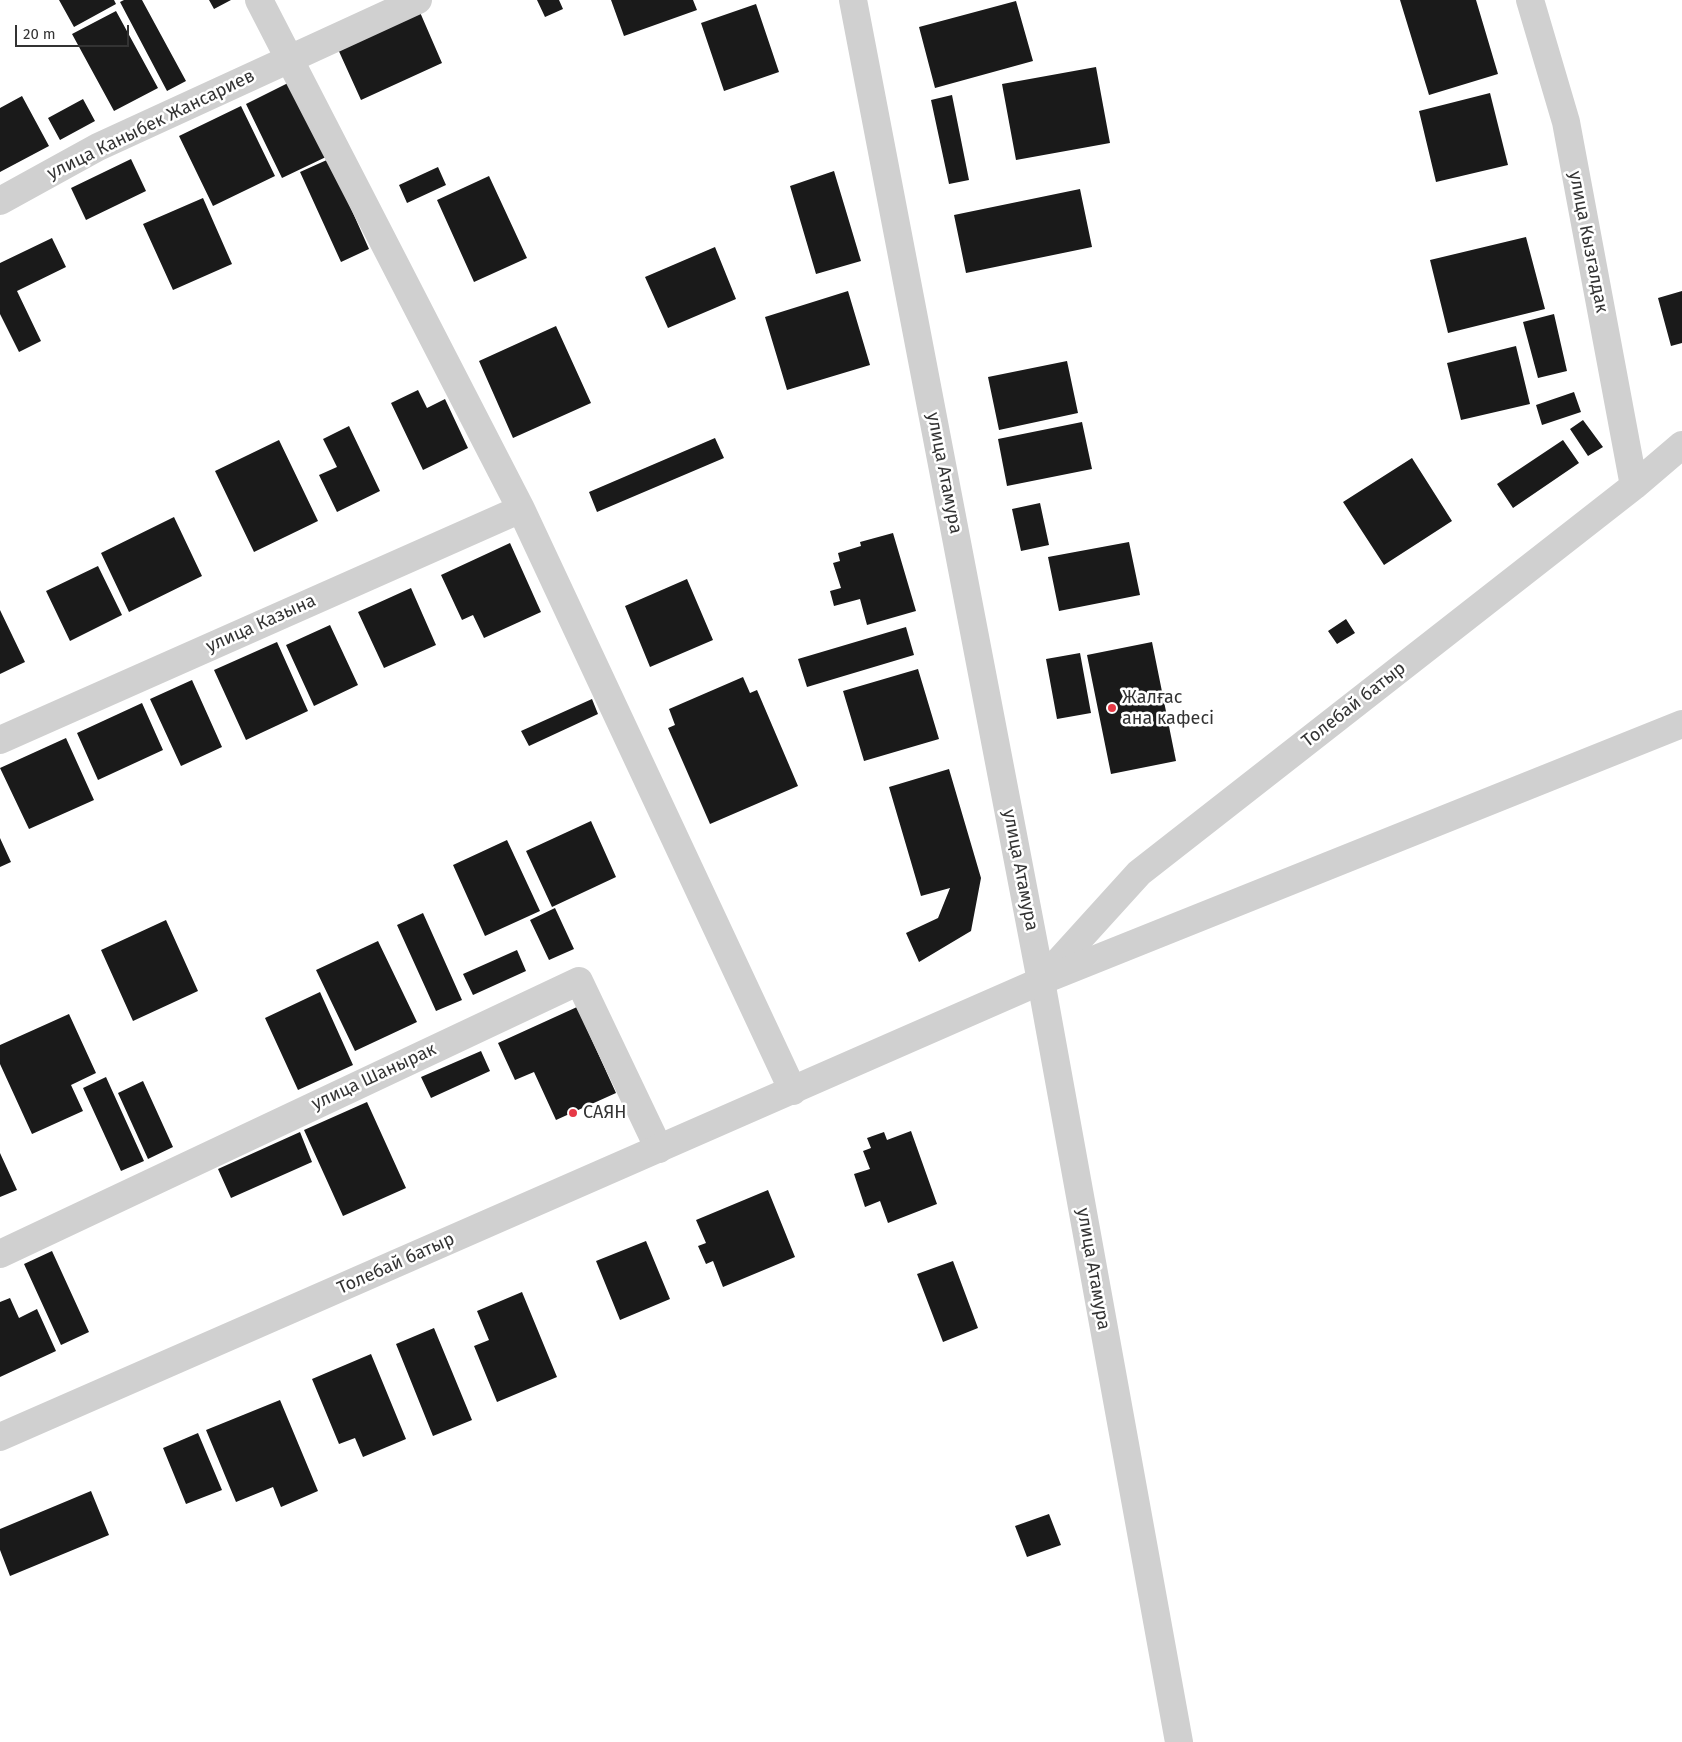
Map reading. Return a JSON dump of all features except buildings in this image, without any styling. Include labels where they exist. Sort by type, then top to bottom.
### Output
[{"type":"street","points":[[259,0],[296,55],[521,509],[793,1091]]},
{"type":"street","name":"улица Каныбек Жансариев","points":[[0,201],[98,147],[418,0]]},
{"type":"street","name":"улица Атамура","points":[[853,0],[1041,981],[1179,1742]]},
{"type":"street","name":"улица Кызгалдак","points":[[1530,0],[1566,122],[1634,486]]},
{"type":"street","name":"Толебай батыр","points":[[1041,981],[1139,873],[1634,486],[1682,445]]},
{"type":"street","name":"улица Казына","points":[[0,740],[521,509]]},
{"type":"street","name":"Толебай батыр","points":[[0,1437],[1041,981],[1682,724]]},
{"type":"street","name":"улица Шанырак","points":[[0,1254],[579,981],[659,1149]]},
{"type":"place","name":"Жалғас ана кафесі","points":[[1112,708]]},
{"type":"place","name":"САЯН","points":[[573,1113]]}]
